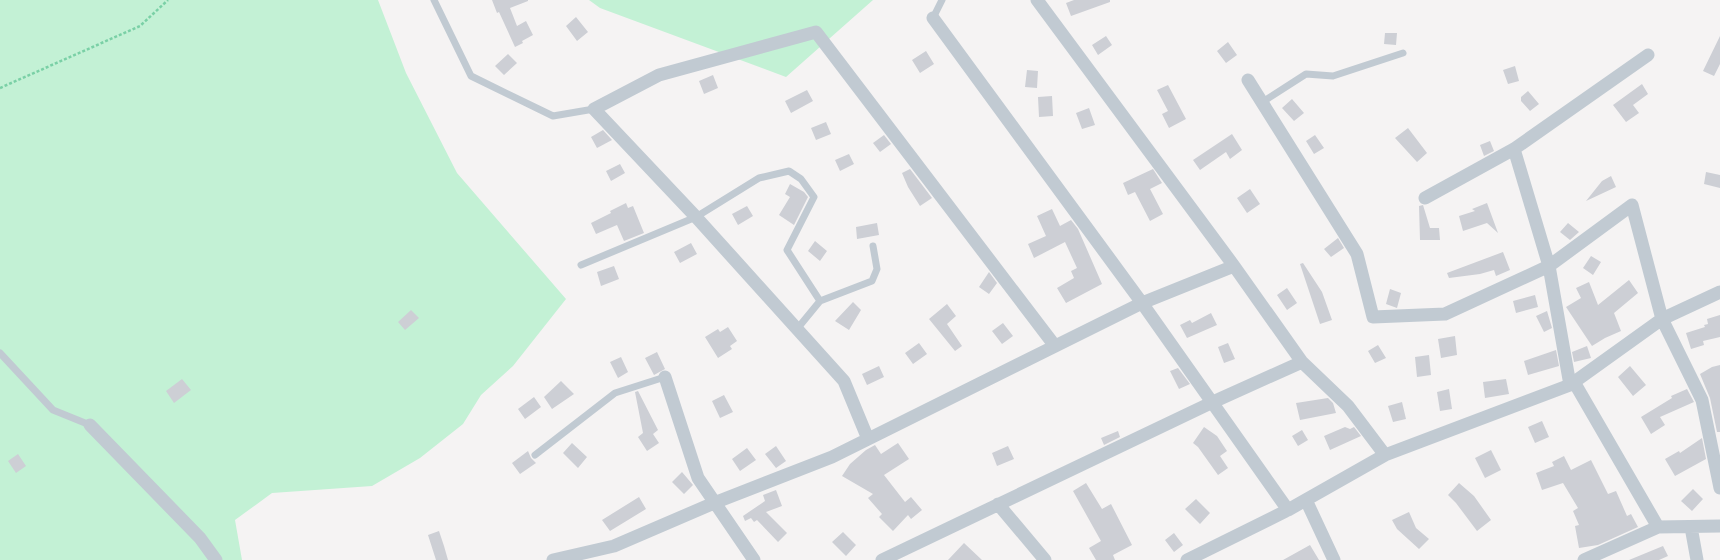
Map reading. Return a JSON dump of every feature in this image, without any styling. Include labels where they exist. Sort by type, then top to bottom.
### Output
[{"type":"street","points":[[1037,0],[1234,266],[1302,362],[1348,406],[1385,455]]},
{"type":"street","points":[[933,18],[1142,303],[1288,510]]},
{"type":"street","points":[[868,439],[844,381],[696,217],[594,109],[659,75],[816,32],[1055,346]]},
{"type":"street","points":[[1425,198],[1514,149],[1648,55]]},
{"type":"street","points":[[1248,80],[1356,254],[1373,317],[1445,314],[1550,266],[1632,205],[1662,319],[1702,400],[1720,488]]},
{"type":"street","points":[[1514,149],[1550,266],[1572,383],[1658,527]]},
{"type":"street","points":[[553,560],[614,546],[714,503],[832,457],[1142,303],[1234,266]]},
{"type":"street","points":[[1187,560],[1288,510],[1385,455],[1572,383],[1662,319],[1720,292]]},
{"type":"street","points":[[882,560],[1213,402],[1302,362]]},
{"type":"street","points":[[665,377],[698,478],[754,560]]},
{"type":"street","points":[[90,425],[200,538],[216,560]]},
{"type":"street","points":[[1306,500],[1334,560]]},
{"type":"street","points":[[998,504],[1045,560]]},
{"type":"street","points":[[1584,560],[1658,527],[1720,526]]},
{"type":"street","points":[[1691,527],[1697,560]]},
{"type":"lane","points":[[434,0],[471,76],[553,116],[594,109]]},
{"type":"lane","points":[[933,18],[942,0]]},
{"type":"lane","points":[[1261,103],[1306,74],[1332,76],[1403,53]]},
{"type":"lane","points":[[581,265],[696,217],[759,178],[789,171],[800,179],[814,197],[787,250],[820,301]]},
{"type":"lane","points":[[797,329],[820,301],[872,281],[877,268],[874,246]]},
{"type":"lane","points":[[0,354],[53,410],[90,425]]},
{"type":"lane","points":[[535,455],[615,394],[665,377]]},
{"type":"path","points":[[0,88],[140,26],[168,0]]},
{"type":"green space","points":[[0,0],[378,0],[406,73],[457,173],[566,299],[513,366],[481,395],[463,424],[420,458],[372,486],[272,493],[235,520],[242,560],[0,560]]},
{"type":"green space","points":[[589,0],[873,0],[786,77],[600,8]]},
{"type":"building","points":[[492,0],[528,0],[510,8],[517,26],[526,21],[533,35],[515,47],[499,12],[497,13]]},
{"type":"building","points":[[1074,0],[1110,0],[1110,2],[1071,16],[1066,3]]},
{"type":"building","points":[[576,17],[588,32],[577,41],[566,26]]},
{"type":"building","points":[[1385,33],[1397,33],[1396,45],[1384,44]]},
{"type":"building","points":[[1106,36],[1112,45],[1098,55],[1092,45]]},
{"type":"building","points":[[1720,36],[1720,64],[1714,76],[1703,71]]},
{"type":"building","points":[[1228,42],[1237,55],[1226,63],[1217,51]]},
{"type":"building","points":[[926,51],[934,64],[920,73],[912,60]]},
{"type":"building","points":[[508,54],[517,63],[504,75],[495,66]]},
{"type":"building","points":[[1515,66],[1519,81],[1508,84],[1503,70]]},
{"type":"building","points":[[1027,70],[1038,71],[1037,88],[1025,87]]},
{"type":"building","points":[[713,75],[718,88],[704,94],[699,81]]},
{"type":"building","points":[[1642,84],[1648,94],[1633,105],[1639,113],[1626,122],[1613,105]]},
{"type":"building","points":[[1168,85],[1186,119],[1169,128],[1162,114],[1168,111],[1157,90]]},
{"type":"building","points":[[807,90],[813,101],[791,113],[785,101]]},
{"type":"building","points":[[1528,91],[1539,104],[1530,111],[1521,101],[1521,97]]},
{"type":"building","points":[[1052,96],[1053,116],[1039,117],[1038,97]]},
{"type":"building","points":[[1292,99],[1304,113],[1294,121],[1282,108]]},
{"type":"building","points":[[1089,108],[1095,125],[1082,129],[1076,113]]},
{"type":"building","points":[[826,122],[831,134],[816,140],[811,128]]},
{"type":"building","points":[[1408,128],[1427,153],[1417,162],[1395,138]]},
{"type":"building","points":[[603,130],[612,140],[597,148],[591,137]]},
{"type":"building","points":[[1232,134],[1242,150],[1230,159],[1226,152],[1200,170],[1193,160]]},
{"type":"building","points":[[884,135],[891,144],[880,152],[873,143]]},
{"type":"building","points":[[1315,135],[1324,148],[1314,154],[1306,141]]},
{"type":"building","points":[[1490,141],[1494,151],[1484,156],[1480,145]]},
{"type":"building","points":[[849,154],[854,164],[840,171],[835,160]]},
{"type":"building","points":[[620,164],[625,173],[611,181],[606,171]]},
{"type":"building","points":[[910,169],[932,198],[920,206],[908,187],[902,173]]},
{"type":"building","points":[[1153,169],[1162,183],[1150,189],[1163,214],[1150,221],[1135,192],[1128,195],[1123,183]]},
{"type":"building","points":[[1706,172],[1720,175],[1720,188],[1704,184]]},
{"type":"building","points":[[1611,176],[1616,187],[1586,201],[1602,181]]},
{"type":"building","points":[[790,184],[804,192],[808,197],[794,225],[779,215],[790,197],[785,194]]},
{"type":"building","points":[[1250,189],[1260,204],[1247,213],[1237,198]]},
{"type":"building","points":[[626,203],[628,208],[633,206],[644,233],[624,241],[617,225],[596,234],[591,223],[611,213],[610,211]]},
{"type":"building","points":[[1487,203],[1498,233],[1487,223],[1463,231],[1459,216],[1475,211],[1472,209]]},
{"type":"building","points":[[1423,205],[1430,228],[1439,228],[1440,240],[1420,240],[1419,206]]},
{"type":"building","points":[[747,206],[753,216],[738,225],[732,214]]},
{"type":"building","points":[[1052,209],[1060,226],[1071,220],[1078,229],[1102,284],[1066,303],[1057,288],[1074,278],[1071,271],[1077,268],[1065,242],[1034,258],[1028,244],[1046,236],[1037,216]]},
{"type":"building","points":[[877,223],[879,235],[857,239],[856,227]]},
{"type":"building","points":[[1568,223],[1579,232],[1570,240],[1560,232]]},
{"type":"building","points":[[1338,238],[1344,248],[1331,257],[1324,249]]},
{"type":"building","points":[[815,241],[827,251],[820,261],[808,251]]},
{"type":"building","points":[[691,243],[697,254],[680,263],[674,252]]},
{"type":"building","points":[[1503,252],[1510,270],[1496,276],[1494,270],[1480,274],[1449,278],[1447,273]]},
{"type":"building","points":[[1591,256],[1601,262],[1593,275],[1583,268]]},
{"type":"building","points":[[1303,263],[1322,292],[1332,320],[1320,324],[1300,264]]},
{"type":"building","points":[[614,266],[619,279],[601,286],[597,272]]},
{"type":"building","points":[[989,272],[997,283],[989,294],[979,287]]},
{"type":"building","points":[[1629,280],[1638,293],[1614,313],[1621,331],[1592,346],[1566,307],[1581,298],[1576,288],[1589,282],[1598,305]]},
{"type":"building","points":[[1287,288],[1297,303],[1287,310],[1277,295]]},
{"type":"building","points":[[1390,289],[1401,293],[1397,308],[1386,304]]},
{"type":"building","points":[[1535,295],[1538,307],[1516,313],[1513,301]]},
{"type":"building","points":[[853,302],[861,310],[849,330],[835,321]]},
{"type":"building","points":[[947,304],[956,316],[947,324],[962,346],[955,351],[929,319]]},
{"type":"building","points":[[411,310],[419,318],[405,330],[398,322]]},
{"type":"building","points":[[1547,311],[1552,328],[1544,332],[1536,316]]},
{"type":"building","points":[[1211,313],[1217,325],[1187,338],[1180,325],[1190,320],[1192,323]]},
{"type":"building","points":[[1720,315],[1720,337],[1703,341],[1704,345],[1691,349],[1686,333],[1705,327],[1704,325],[1708,324],[1707,319]]},
{"type":"building","points":[[1003,323],[1013,336],[1002,344],[992,331]]},
{"type":"building","points":[[728,327],[737,341],[730,346],[732,349],[718,358],[705,337],[718,329],[720,332]]},
{"type":"building","points":[[1455,336],[1457,355],[1441,358],[1438,339]]},
{"type":"building","points":[[919,343],[927,354],[913,364],[905,353]]},
{"type":"building","points":[[1228,343],[1235,359],[1224,363],[1218,347]]},
{"type":"building","points":[[1378,345],[1386,358],[1375,363],[1368,351]]},
{"type":"building","points":[[1587,346],[1591,358],[1574,362],[1572,352]]},
{"type":"building","points":[[1556,350],[1559,366],[1528,375],[1524,361]]},
{"type":"building","points":[[657,352],[665,369],[654,375],[645,358]]},
{"type":"building","points":[[1429,355],[1431,375],[1417,377],[1415,357]]},
{"type":"building","points":[[621,357],[628,372],[618,378],[610,362]]},
{"type":"building","points":[[1720,365],[1720,432],[1717,432],[1710,398],[1700,374],[1712,367]]},
{"type":"building","points":[[879,366],[884,377],[867,385],[862,374]]},
{"type":"building","points":[[1630,366],[1646,385],[1633,396],[1618,377]]},
{"type":"building","points":[[1178,368],[1190,384],[1179,389],[1170,371]]},
{"type":"building","points":[[182,379],[191,390],[174,403],[166,391]]},
{"type":"building","points":[[1506,379],[1509,394],[1485,398],[1483,382]]},
{"type":"building","points":[[561,381],[574,394],[552,409],[544,397]]},
{"type":"building","points":[[1449,389],[1452,409],[1440,411],[1437,392]]},
{"type":"building","points":[[1687,389],[1694,402],[1660,417],[1665,425],[1651,434],[1641,417],[1672,398],[1671,396]]},
{"type":"building","points":[[638,391],[658,430],[653,434],[659,443],[647,451],[638,437],[643,433],[635,392]]},
{"type":"building","points":[[724,395],[733,412],[720,418],[712,401]]},
{"type":"building","points":[[534,397],[541,407],[525,419],[518,409]]},
{"type":"building","points":[[1328,398],[1333,403],[1336,413],[1300,420],[1296,403]]},
{"type":"building","points":[[1402,402],[1406,419],[1393,422],[1388,406]]},
{"type":"building","points":[[1542,421],[1549,437],[1535,443],[1528,427]]},
{"type":"building","points":[[1204,427],[1217,436],[1227,451],[1220,456],[1228,468],[1218,475],[1198,447],[1193,443]]},
{"type":"building","points":[[1345,427],[1350,429],[1354,427],[1361,436],[1330,450],[1324,436]]},
{"type":"building","points":[[1302,430],[1308,440],[1298,446],[1292,436]]},
{"type":"building","points":[[1118,431],[1120,437],[1104,445],[1101,438]]},
{"type":"building","points":[[1702,438],[1706,459],[1675,476],[1665,459],[1679,451],[1680,453]]},
{"type":"building","points":[[572,443],[587,457],[578,468],[563,453]]},
{"type":"building","points":[[898,443],[909,459],[884,475],[905,502],[911,497],[922,510],[911,519],[908,515],[893,531],[879,517],[882,514],[868,498],[873,494],[842,476],[850,464],[866,450],[875,445],[881,454]]},
{"type":"building","points":[[776,446],[786,461],[776,468],[765,454]]},
{"type":"building","points":[[1008,446],[1014,459],[997,466],[992,453]]},
{"type":"building","points":[[747,448],[756,460],[740,471],[732,459]]},
{"type":"building","points":[[1491,450],[1501,470],[1485,478],[1475,458]]},
{"type":"building","points":[[528,451],[531,458],[536,463],[520,474],[512,463]]},
{"type":"building","points":[[18,454],[26,466],[16,473],[8,461]]},
{"type":"building","points":[[1564,456],[1571,470],[1591,460],[1608,494],[1616,491],[1627,516],[1631,514],[1638,527],[1598,545],[1579,548],[1575,526],[1579,525],[1573,511],[1578,508],[1563,483],[1542,490],[1536,473],[1554,466],[1552,462]]},
{"type":"building","points":[[682,472],[693,485],[684,494],[672,482]]},
{"type":"building","points":[[1086,483],[1102,509],[1111,504],[1132,545],[1113,555],[1115,560],[1096,560],[1089,548],[1101,541],[1073,491]]},
{"type":"building","points":[[1459,483],[1474,496],[1491,520],[1477,531],[1456,503],[1448,495]]},
{"type":"building","points":[[1693,489],[1703,499],[1692,511],[1681,501]]},
{"type":"building","points":[[776,490],[782,506],[766,512],[787,533],[778,542],[757,520],[754,522],[751,518],[745,521],[743,516],[765,501],[763,495]]},
{"type":"building","points":[[639,497],[646,509],[610,531],[602,520]]},
{"type":"building","points":[[1196,499],[1210,513],[1200,524],[1185,509]]},
{"type":"building","points":[[1409,512],[1416,528],[1429,539],[1419,549],[1397,529],[1392,520]]},
{"type":"building","points":[[439,531],[448,560],[436,560],[428,535]]},
{"type":"building","points":[[843,532],[856,545],[846,556],[832,542]]},
{"type":"building","points":[[1174,533],[1183,545],[1174,552],[1165,540]]},
{"type":"building","points":[[964,543],[982,560],[948,560]]},
{"type":"building","points":[[1310,545],[1319,560],[1283,560]]},
{"type":"building","points":[[1663,546],[1668,556],[1659,560],[1629,560]]}]
